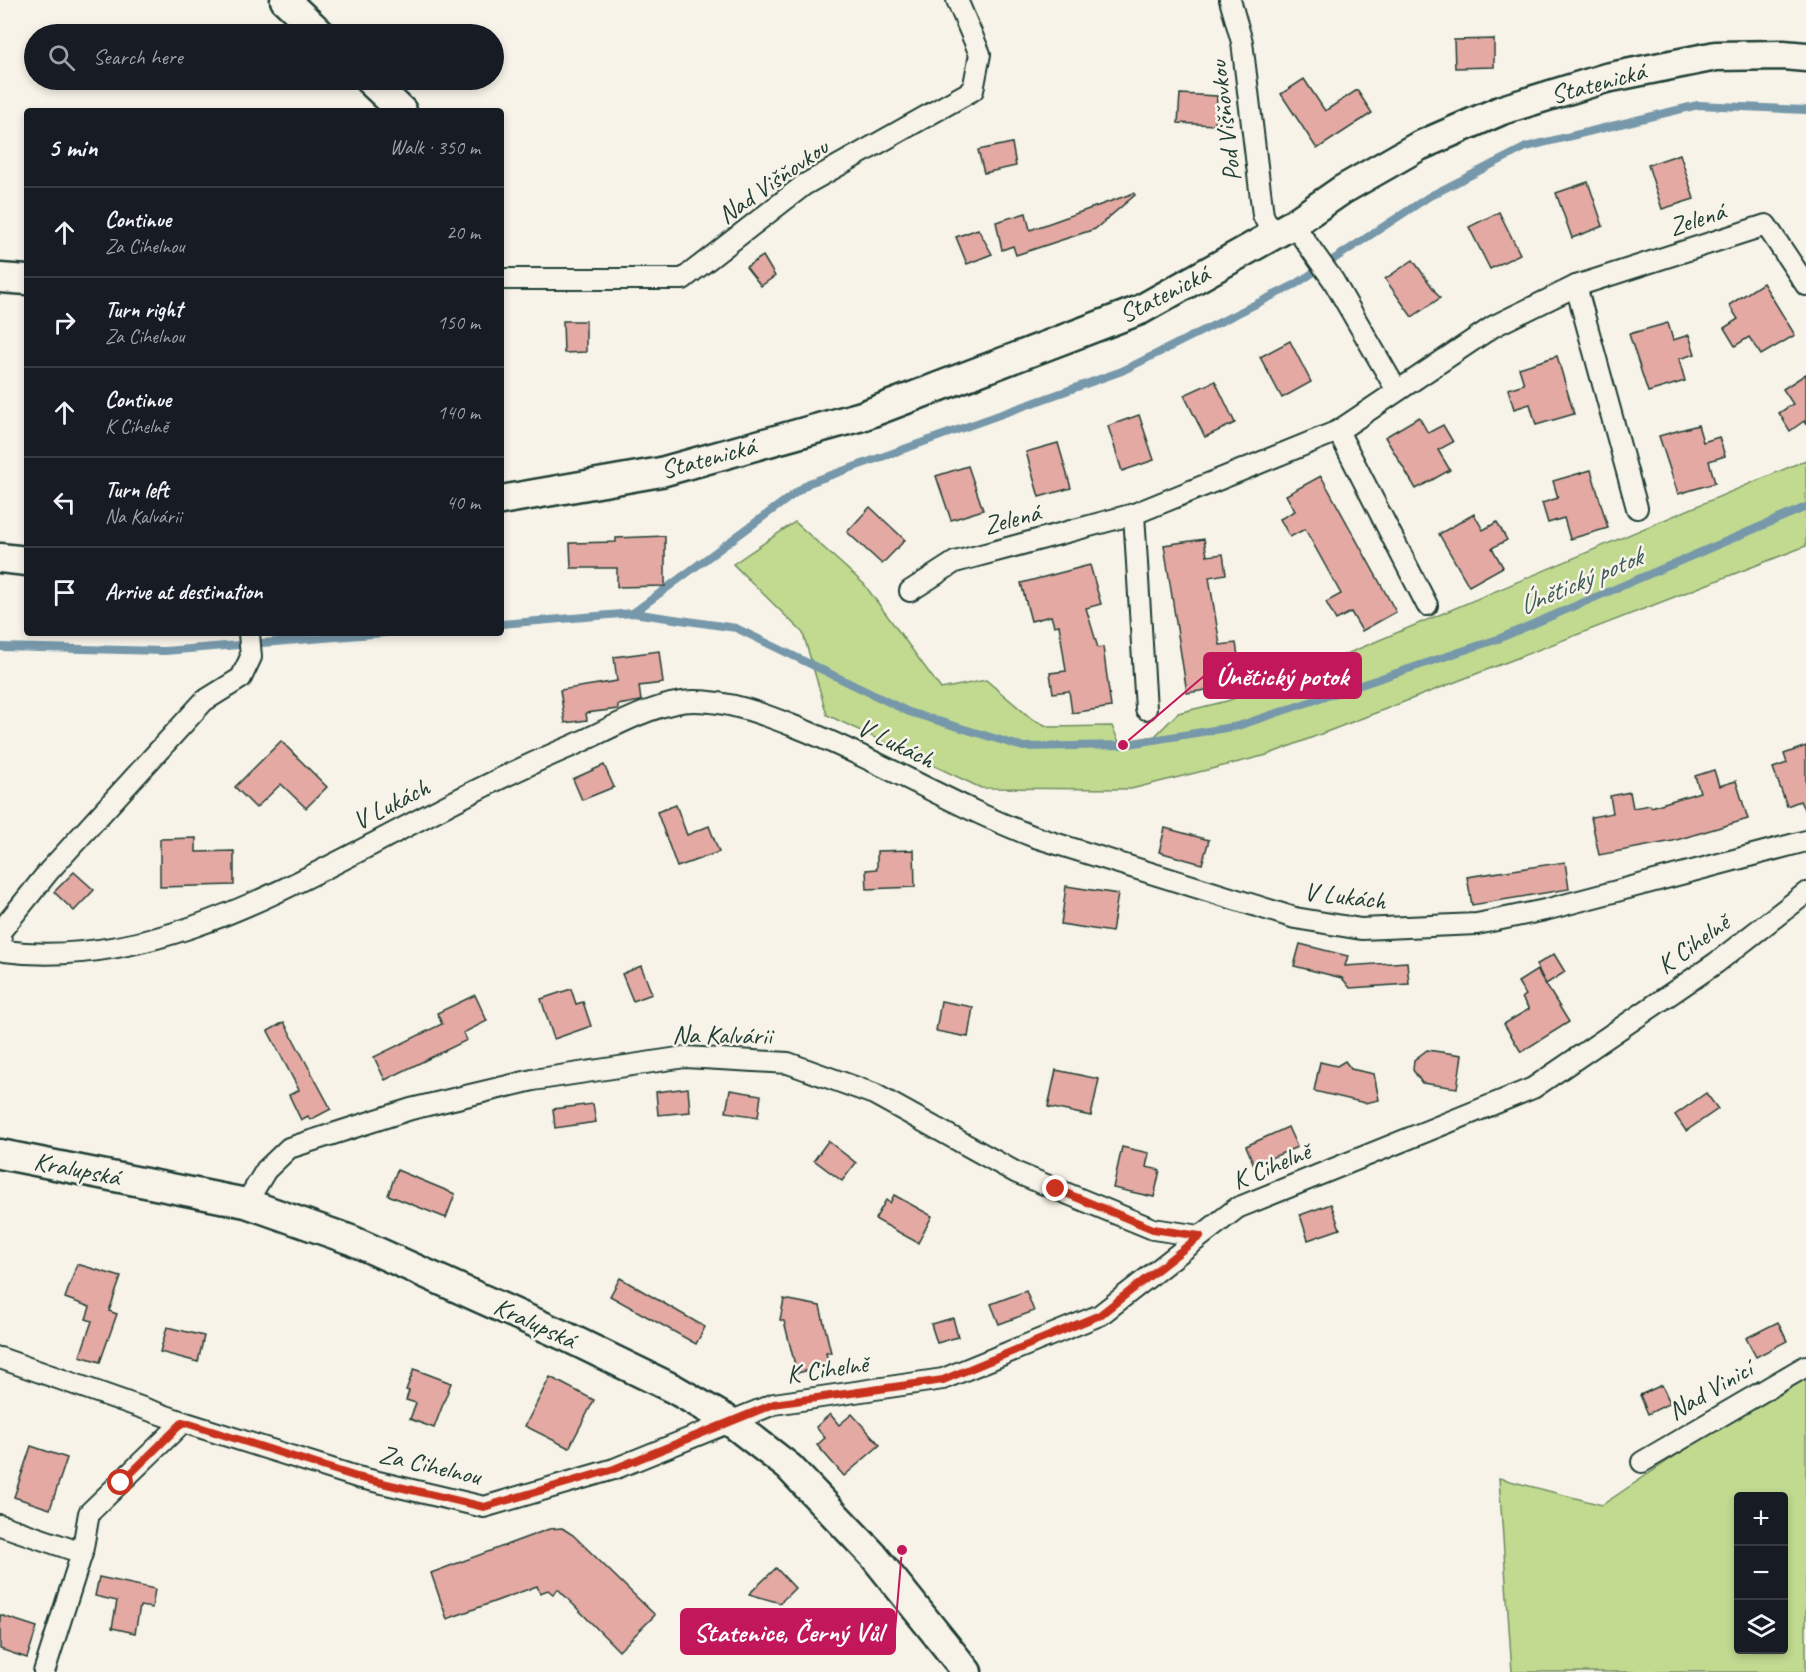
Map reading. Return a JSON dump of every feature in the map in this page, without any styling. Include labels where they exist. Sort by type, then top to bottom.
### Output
[{"type":"street","points":[[285,0],[310,24]]},
{"type":"street","name":"Nad Višňovkou","points":[[504,279],[683,279],[804,185],[973,90],[980,54],[957,0]]},
{"type":"street","name":"Pod Višňovkou","points":[[1230,0],[1242,42],[1263,215],[1283,230]]},
{"type":"street","name":"Statenická","points":[[504,499],[661,472],[862,416],[1140,310],[1283,230],[1342,190],[1419,146],[1502,110],[1606,78],[1716,56],[1806,57]]},
{"type":"street","points":[[380,90],[399,108]]},
{"type":"street","name":"Zelená","points":[[910,591],[955,562],[1134,514],[1338,431],[1396,389],[1494,326],[1575,286],[1766,225],[1806,285]]},
{"type":"street","points":[[1283,230],[1317,257],[1333,280],[1396,389]]},
{"type":"street","points":[[0,278],[24,280]]},
{"type":"street","points":[[1575,286],[1637,508]]},
{"type":"street","points":[[1338,431],[1427,605]]},
{"type":"street","points":[[1134,514],[1146,708]]},
{"type":"street","points":[[0,558],[24,561]]},
{"type":"street","points":[[0,932],[49,871],[204,701],[241,678],[251,657],[249,636]]},
{"type":"street","name":"V Lukách","points":[[0,937],[4,951],[60,955],[124,946],[178,932],[295,885],[546,757],[669,704],[692,701],[745,708],[819,736],[998,823],[1035,837],[1295,918],[1331,926],[1392,930],[1477,924],[1545,910],[1806,841]]},
{"type":"street","name":"K Cihelně","points":[[731,1422],[774,1404],[943,1380],[1100,1315],[1237,1208],[1533,1088],[1716,963],[1806,893]]},
{"type":"street","name":"Na Kalvárii","points":[[246,1203],[266,1170],[289,1148],[411,1109],[533,1080],[685,1057],[788,1063],[874,1094],[1027,1177],[1153,1229],[1200,1236]]},
{"type":"street","name":"Kralupská","points":[[0,1154],[246,1203],[319,1228],[394,1259],[674,1389],[731,1422],[789,1467],[873,1555],[967,1672]]},
{"type":"street","name":"Za Cihelnou","points":[[0,1358],[183,1422],[357,1477],[484,1507],[614,1469],[731,1422]]},
{"type":"street","name":"Nad Vinicí","points":[[1642,1462],[1806,1366]]},
{"type":"street","points":[[44,1672],[82,1553],[89,1513],[183,1422]]},
{"type":"street","points":[[0,1525],[82,1553]]},
{"type":"green space","points":[[1806,460],[1806,546],[1267,755],[1131,789],[981,788],[827,715],[803,633],[733,564],[795,522],[864,584],[941,689],[986,680],[1032,719],[1049,727],[1112,726],[1119,742],[1155,736],[1178,713],[1227,701],[1299,674]]},
{"type":"green space","points":[[1806,1368],[1806,1672],[1512,1672],[1499,1478],[1602,1505]]},
{"type":"building","points":[[1494,39],[1494,67],[1455,68],[1454,40]]},
{"type":"building","points":[[1304,79],[1325,111],[1357,90],[1372,113],[1317,149],[1281,94]]},
{"type":"building","points":[[1180,94],[1217,96],[1215,125],[1178,123]]},
{"type":"building","points":[[1012,143],[1016,166],[984,173],[978,150]]},
{"type":"building","points":[[1680,154],[1694,199],[1662,209],[1648,165]]},
{"type":"building","points":[[1588,182],[1603,226],[1572,238],[1556,193]]},
{"type":"building","points":[[1134,193],[1135,195],[1095,229],[1016,255],[1013,246],[1002,250],[996,222],[1026,213],[1030,230]]},
{"type":"building","points":[[1499,212],[1520,254],[1490,269],[1469,227]]},
{"type":"building","points":[[978,229],[992,254],[967,264],[956,237]]},
{"type":"building","points":[[763,256],[775,276],[761,286],[746,267]]},
{"type":"building","points":[[1413,260],[1440,298],[1412,317],[1385,279]]},
{"type":"building","points":[[1763,283],[1795,335],[1761,355],[1749,337],[1735,346],[1724,328],[1738,319],[1729,305]]},
{"type":"building","points":[[563,321],[586,321],[586,352],[564,353]]},
{"type":"building","points":[[1668,323],[1673,340],[1689,335],[1695,354],[1679,359],[1685,381],[1648,392],[1629,334]]},
{"type":"building","points":[[1290,341],[1311,382],[1282,398],[1260,357]]},
{"type":"building","points":[[1557,356],[1574,414],[1536,425],[1530,404],[1514,409],[1508,389],[1524,384],[1519,368]]},
{"type":"building","points":[[1806,374],[1806,425],[1804,421],[1790,431],[1779,413],[1793,404],[1783,389]]},
{"type":"building","points":[[1215,381],[1235,423],[1205,437],[1184,395]]},
{"type":"building","points":[[1139,415],[1154,460],[1122,471],[1108,426]]},
{"type":"building","points":[[1419,417],[1428,433],[1443,425],[1453,442],[1438,450],[1450,470],[1416,489],[1385,437]]},
{"type":"building","points":[[1698,425],[1703,442],[1719,437],[1725,456],[1709,461],[1715,483],[1678,494],[1659,436]]},
{"type":"building","points":[[1058,443],[1071,488],[1039,497],[1026,452]]},
{"type":"building","points":[[968,466],[983,510],[951,520],[936,476]]},
{"type":"building","points":[[1591,470],[1608,528],[1570,539],[1564,518],[1548,523],[1542,503],[1558,498],[1553,481]]},
{"type":"building","points":[[1321,476],[1396,612],[1362,631],[1351,612],[1336,620],[1326,602],[1341,594],[1305,529],[1290,537],[1280,519],[1295,511],[1286,495]]},
{"type":"building","points":[[870,507],[905,540],[882,564],[847,532]]},
{"type":"building","points":[[1474,514],[1483,530],[1497,522],[1507,540],[1492,548],[1503,567],[1469,586],[1439,534]]},
{"type":"building","points":[[665,536],[665,586],[617,587],[617,568],[571,568],[570,543],[616,542],[616,538]]},
{"type":"building","points":[[1204,539],[1207,556],[1223,554],[1226,574],[1209,577],[1220,645],[1236,643],[1239,663],[1223,665],[1226,687],[1187,693],[1164,545]]},
{"type":"building","points":[[1090,565],[1101,604],[1086,608],[1098,648],[1103,647],[1111,707],[1072,713],[1069,691],[1053,693],[1050,673],[1066,671],[1059,625],[1054,626],[1051,616],[1031,621],[1021,583]]},
{"type":"building","points":[[659,651],[663,683],[639,686],[641,701],[618,705],[618,709],[586,713],[587,720],[565,723],[560,690],[617,681],[614,657]]},
{"type":"building","points":[[281,741],[327,787],[306,808],[281,784],[256,808],[235,787]]},
{"type":"building","points":[[1806,746],[1806,809],[1804,809],[1800,801],[1787,806],[1773,768],[1787,763],[1784,754]]},
{"type":"building","points":[[604,765],[614,787],[582,800],[573,779]]},
{"type":"building","points":[[1714,770],[1719,786],[1736,781],[1748,819],[1673,841],[1599,855],[1591,817],[1613,813],[1610,796],[1630,792],[1633,808],[1650,805],[1651,807],[1700,792],[1695,776]]},
{"type":"building","points":[[676,805],[687,835],[709,826],[719,852],[677,867],[657,812]]},
{"type":"building","points":[[1165,828],[1209,840],[1202,864],[1159,852]]},
{"type":"building","points":[[196,838],[196,852],[234,851],[234,885],[160,887],[160,839]]},
{"type":"building","points":[[914,850],[915,887],[867,889],[866,870],[877,869],[877,851]]},
{"type":"building","points":[[1565,862],[1569,889],[1472,905],[1467,877]]},
{"type":"building","points":[[74,872],[94,890],[74,911],[54,892]]},
{"type":"building","points":[[1066,886],[1118,894],[1112,932],[1061,924]]},
{"type":"building","points":[[1300,944],[1348,956],[1345,966],[1407,962],[1409,984],[1350,988],[1342,978],[1294,966]]},
{"type":"building","points":[[1554,954],[1565,972],[1546,984],[1536,965]]},
{"type":"building","points":[[641,966],[652,994],[633,1001],[622,974]]},
{"type":"building","points":[[1537,970],[1569,1022],[1521,1052],[1504,1024],[1529,1009],[1522,998],[1526,995],[1518,982]]},
{"type":"building","points":[[571,989],[576,1004],[583,1002],[591,1026],[554,1039],[541,999]]},
{"type":"building","points":[[475,995],[487,1021],[463,1033],[467,1040],[385,1080],[374,1057],[442,1024],[437,1013]]},
{"type":"building","points":[[941,1001],[973,1007],[968,1037],[936,1031]]},
{"type":"building","points":[[284,1022],[331,1109],[310,1120],[308,1116],[301,1120],[289,1095],[299,1090],[268,1031]]},
{"type":"building","points":[[1427,1050],[1462,1055],[1457,1088],[1422,1083],[1413,1070],[1414,1060]]},
{"type":"building","points":[[1345,1061],[1351,1069],[1374,1074],[1379,1100],[1365,1103],[1314,1091],[1320,1062],[1337,1066]]},
{"type":"building","points":[[1056,1070],[1099,1079],[1091,1116],[1048,1107]]},
{"type":"building","points":[[688,1088],[690,1112],[658,1115],[656,1092]]},
{"type":"building","points":[[730,1090],[761,1095],[758,1117],[726,1112]]},
{"type":"building","points":[[1706,1093],[1718,1109],[1686,1131],[1675,1115]]},
{"type":"building","points":[[593,1104],[596,1122],[555,1128],[553,1109]]},
{"type":"building","points":[[1288,1127],[1297,1147],[1254,1165],[1246,1146]]},
{"type":"building","points":[[828,1141],[856,1163],[842,1181],[814,1160]]},
{"type":"building","points":[[1122,1147],[1149,1153],[1146,1167],[1160,1170],[1154,1197],[1113,1188]]},
{"type":"building","points":[[397,1170],[455,1194],[446,1218],[388,1195]]},
{"type":"building","points":[[894,1195],[932,1216],[918,1243],[875,1219],[886,1200],[890,1203]]},
{"type":"building","points":[[1331,1204],[1340,1229],[1308,1240],[1300,1215]]},
{"type":"building","points":[[77,1264],[121,1277],[109,1311],[117,1314],[100,1362],[80,1356],[92,1321],[86,1319],[90,1307],[65,1298]]},
{"type":"building","points":[[620,1278],[705,1327],[696,1344],[610,1296]]},
{"type":"building","points":[[1026,1291],[1034,1311],[999,1324],[991,1304]]},
{"type":"building","points":[[784,1299],[820,1306],[831,1353],[826,1353],[829,1365],[797,1373],[784,1321],[780,1320]]},
{"type":"building","points":[[953,1318],[958,1337],[937,1343],[931,1324]]},
{"type":"building","points":[[1778,1322],[1787,1341],[1756,1357],[1746,1338]]},
{"type":"building","points":[[167,1327],[204,1336],[198,1362],[160,1352]]},
{"type":"building","points":[[414,1369],[451,1383],[434,1428],[410,1419],[416,1403],[406,1400],[409,1391],[406,1390]]},
{"type":"building","points":[[550,1377],[594,1400],[569,1448],[525,1426]]},
{"type":"building","points":[[1662,1385],[1670,1403],[1648,1414],[1640,1395]]},
{"type":"building","points":[[830,1414],[839,1425],[852,1414],[880,1445],[844,1476],[817,1445],[825,1438],[816,1427]]},
{"type":"building","points":[[31,1446],[67,1458],[50,1509],[14,1497]]},
{"type":"building","points":[[562,1528],[573,1535],[655,1615],[619,1651],[558,1589],[553,1594],[548,1590],[540,1593],[537,1586],[447,1619],[431,1573],[549,1529]]},
{"type":"building","points":[[776,1568],[795,1588],[780,1603],[749,1594]]},
{"type":"building","points":[[99,1577],[155,1589],[152,1608],[140,1606],[135,1633],[112,1628],[117,1601],[95,1596]]},
{"type":"building","points":[[0,1615],[37,1627],[27,1658],[0,1649]]},
{"type":"waterway","points":[[633,613],[809,483],[1122,371],[1296,284],[1430,196],[1526,147],[1698,105],[1806,110]]},
{"type":"waterway","name":"Únětický potok","points":[[504,624],[633,613],[736,628],[909,712],[1023,747],[1123,745],[1238,726],[1498,639],[1806,507]]},
{"type":"waterway","name":"Únětický potok","points":[[0,647],[164,651],[348,636]]},
{"type":"place","name":"Únětický potok","points":[[1123,745]]},
{"type":"place","name":"Statenice, Černý Vůl","points":[[902,1550]]},
{"type":"route","points":[[121,1483],[183,1422],[357,1477],[484,1507],[614,1469],[774,1404],[943,1380],[1100,1315],[1200,1236],[1153,1229],[1056,1189]]}]
